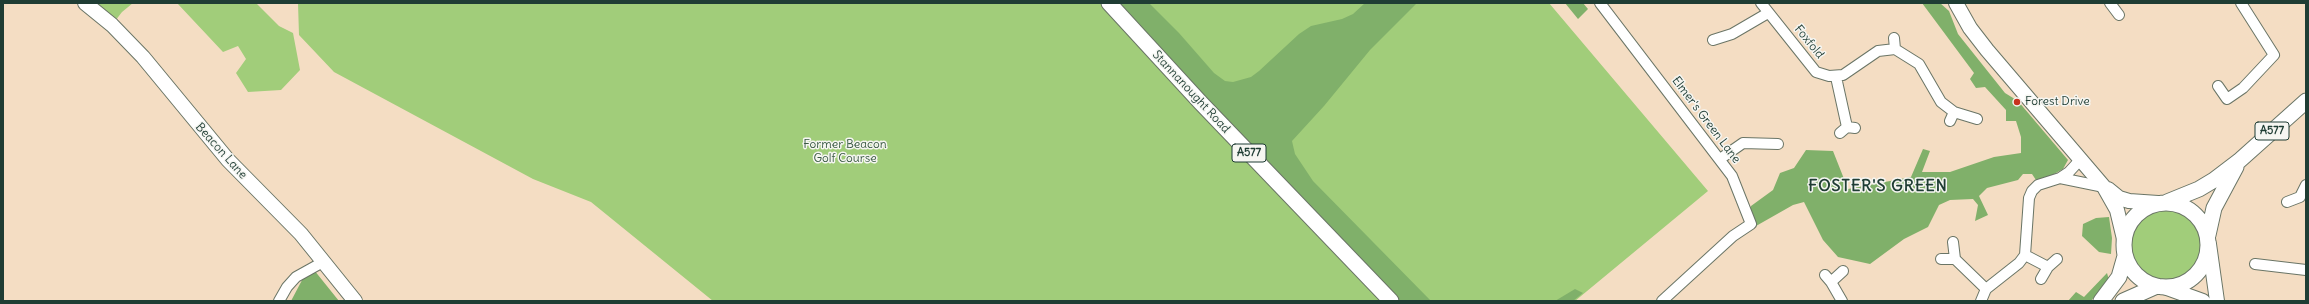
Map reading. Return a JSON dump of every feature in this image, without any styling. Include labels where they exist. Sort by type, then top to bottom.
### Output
[{"type":"main road","name":"Stannanought Road","points":[[1109,3],[1200,102],[1391,301]]},
{"type":"main road","name":"A577","points":[[2101,301],[2119,277],[2125,256],[2124,239],[2128,225],[2137,214],[2163,202],[2199,189],[2239,161],[2306,101]]},
{"type":"main road","name":"A577","points":[[2123,301],[2160,287],[2186,282],[2196,275],[2208,255],[2208,240],[2214,208],[2239,161]]},
{"type":"main road","points":[[2163,202],[2181,205],[2194,212],[2203,222],[2208,240]]},
{"type":"main road","name":"A577","points":[[2125,256],[2137,276],[2160,287]]},
{"type":"street","name":"Beacon Lane","points":[[85,3],[112,25],[143,57],[228,160],[301,234],[355,301]]},
{"type":"street","name":"Elmer's Green Lane","points":[[1600,3],[1732,176],[1750,224],[1733,236],[1662,301]]},
{"type":"street","name":"Foxfold","points":[[1761,3],[1816,72],[1836,77]]},
{"type":"street","points":[[1956,3],[1970,28],[1987,50],[2104,187],[2119,198],[2129,201],[2163,202]]},
{"type":"street","points":[[2110,3],[2119,15]]},
{"type":"street","points":[[2218,86],[2227,99],[2243,88],[2274,55],[2241,3]]},
{"type":"street","points":[[1713,40],[1732,34],[1768,13]]},
{"type":"street","points":[[1894,38],[1895,49]]},
{"type":"street","points":[[1847,129],[1836,77],[1849,72],[1878,51],[1895,49],[1919,64],[1928,77],[1941,102],[1952,116],[1977,119]]},
{"type":"street","points":[[1720,159],[1743,143],[1778,144]]},
{"type":"street","points":[[1981,301],[1986,289],[2019,263],[2025,255],[2029,198],[2032,191],[2038,185],[2060,178],[2069,172],[2080,160]]},
{"type":"street","points":[[2060,178],[2104,187],[2117,210],[2124,239]]},
{"type":"street","points":[[2287,202],[2303,198],[2306,185]]},
{"type":"street","points":[[2208,240],[2217,301]]},
{"type":"street","points":[[1953,242],[1955,259],[1986,289]]},
{"type":"street","points":[[2025,255],[2048,267]]},
{"type":"street","points":[[1941,259],[1955,259]]},
{"type":"street","points":[[2041,279],[2048,267],[2057,259]]},
{"type":"street","points":[[280,301],[287,287],[296,277],[323,262]]},
{"type":"street","points":[[2255,264],[2306,270]]},
{"type":"street","points":[[1842,301],[1828,279],[1843,271]]},
{"type":"street","points":[[2160,287],[2203,301]]},
{"type":"green space","points":[[85,3],[133,3],[122,12],[112,25]]},
{"type":"green space","points":[[177,3],[256,3],[279,26],[293,33],[300,70],[281,90],[248,92],[236,73],[246,59],[238,46],[223,52]]},
{"type":"green space","name":"Former Beacon Golf Course","points":[[298,3],[1549,3],[1708,191],[1575,301],[713,301],[591,202],[533,179],[334,72],[299,35]]},
{"type":"green space","points":[[1116,3],[1149,3],[1179,33],[1214,73],[1225,81],[1233,82],[1251,77],[1299,34],[1311,26],[1342,19],[1353,14],[1365,3],[1417,3],[1370,50],[1324,106],[1292,141],[1295,154],[1313,181],[1431,301],[1398,301]]},
{"type":"green space","points":[[1565,3],[1583,3],[1588,9],[1578,19]]},
{"type":"green space","points":[[1922,3],[1940,3],[1949,11],[1958,34],[2005,93],[2018,101],[2068,160],[2063,169],[2038,183],[2032,174],[2023,174],[2018,180],[1987,188],[1979,196],[1988,215],[1975,221],[1978,205],[1973,199],[1950,200],[1939,205],[1928,227],[1904,239],[1870,264],[1838,257],[1823,240],[1804,202],[1793,205],[1756,226],[1749,217],[1751,206],[1773,190],[1780,173],[1794,168],[1806,150],[1833,151],[1848,189],[1911,177],[1923,149],[1930,151],[1922,172],[1950,172],[1994,157],[2021,153],[2021,137],[2016,121],[2006,121],[2006,110],[1985,87],[1976,88],[1970,79],[1974,73]]},
{"type":"green space","points":[[2166,207],[2180,210],[2193,218],[2201,231],[2204,245],[2201,259],[2193,272],[2180,280],[2166,283],[2152,280],[2139,272],[2131,259],[2128,245],[2131,231],[2139,218],[2152,210]]},
{"type":"green space","points":[[2109,217],[2112,238],[2111,254],[2099,252],[2082,236],[2083,224],[2096,218]]},
{"type":"green space","points":[[310,265],[339,301],[291,301]]},
{"type":"green space","points":[[2107,273],[2109,280],[2091,301],[2068,301],[2076,292],[2084,297]]},
{"type":"green space","points":[[1575,289],[1583,293],[1573,301],[1555,301]]},
{"type":"place","name":"Forest Drive","points":[[2017,102]]},
{"type":"district","name":"FOSTER'S GREEN","points":[[1878,186]]}]
